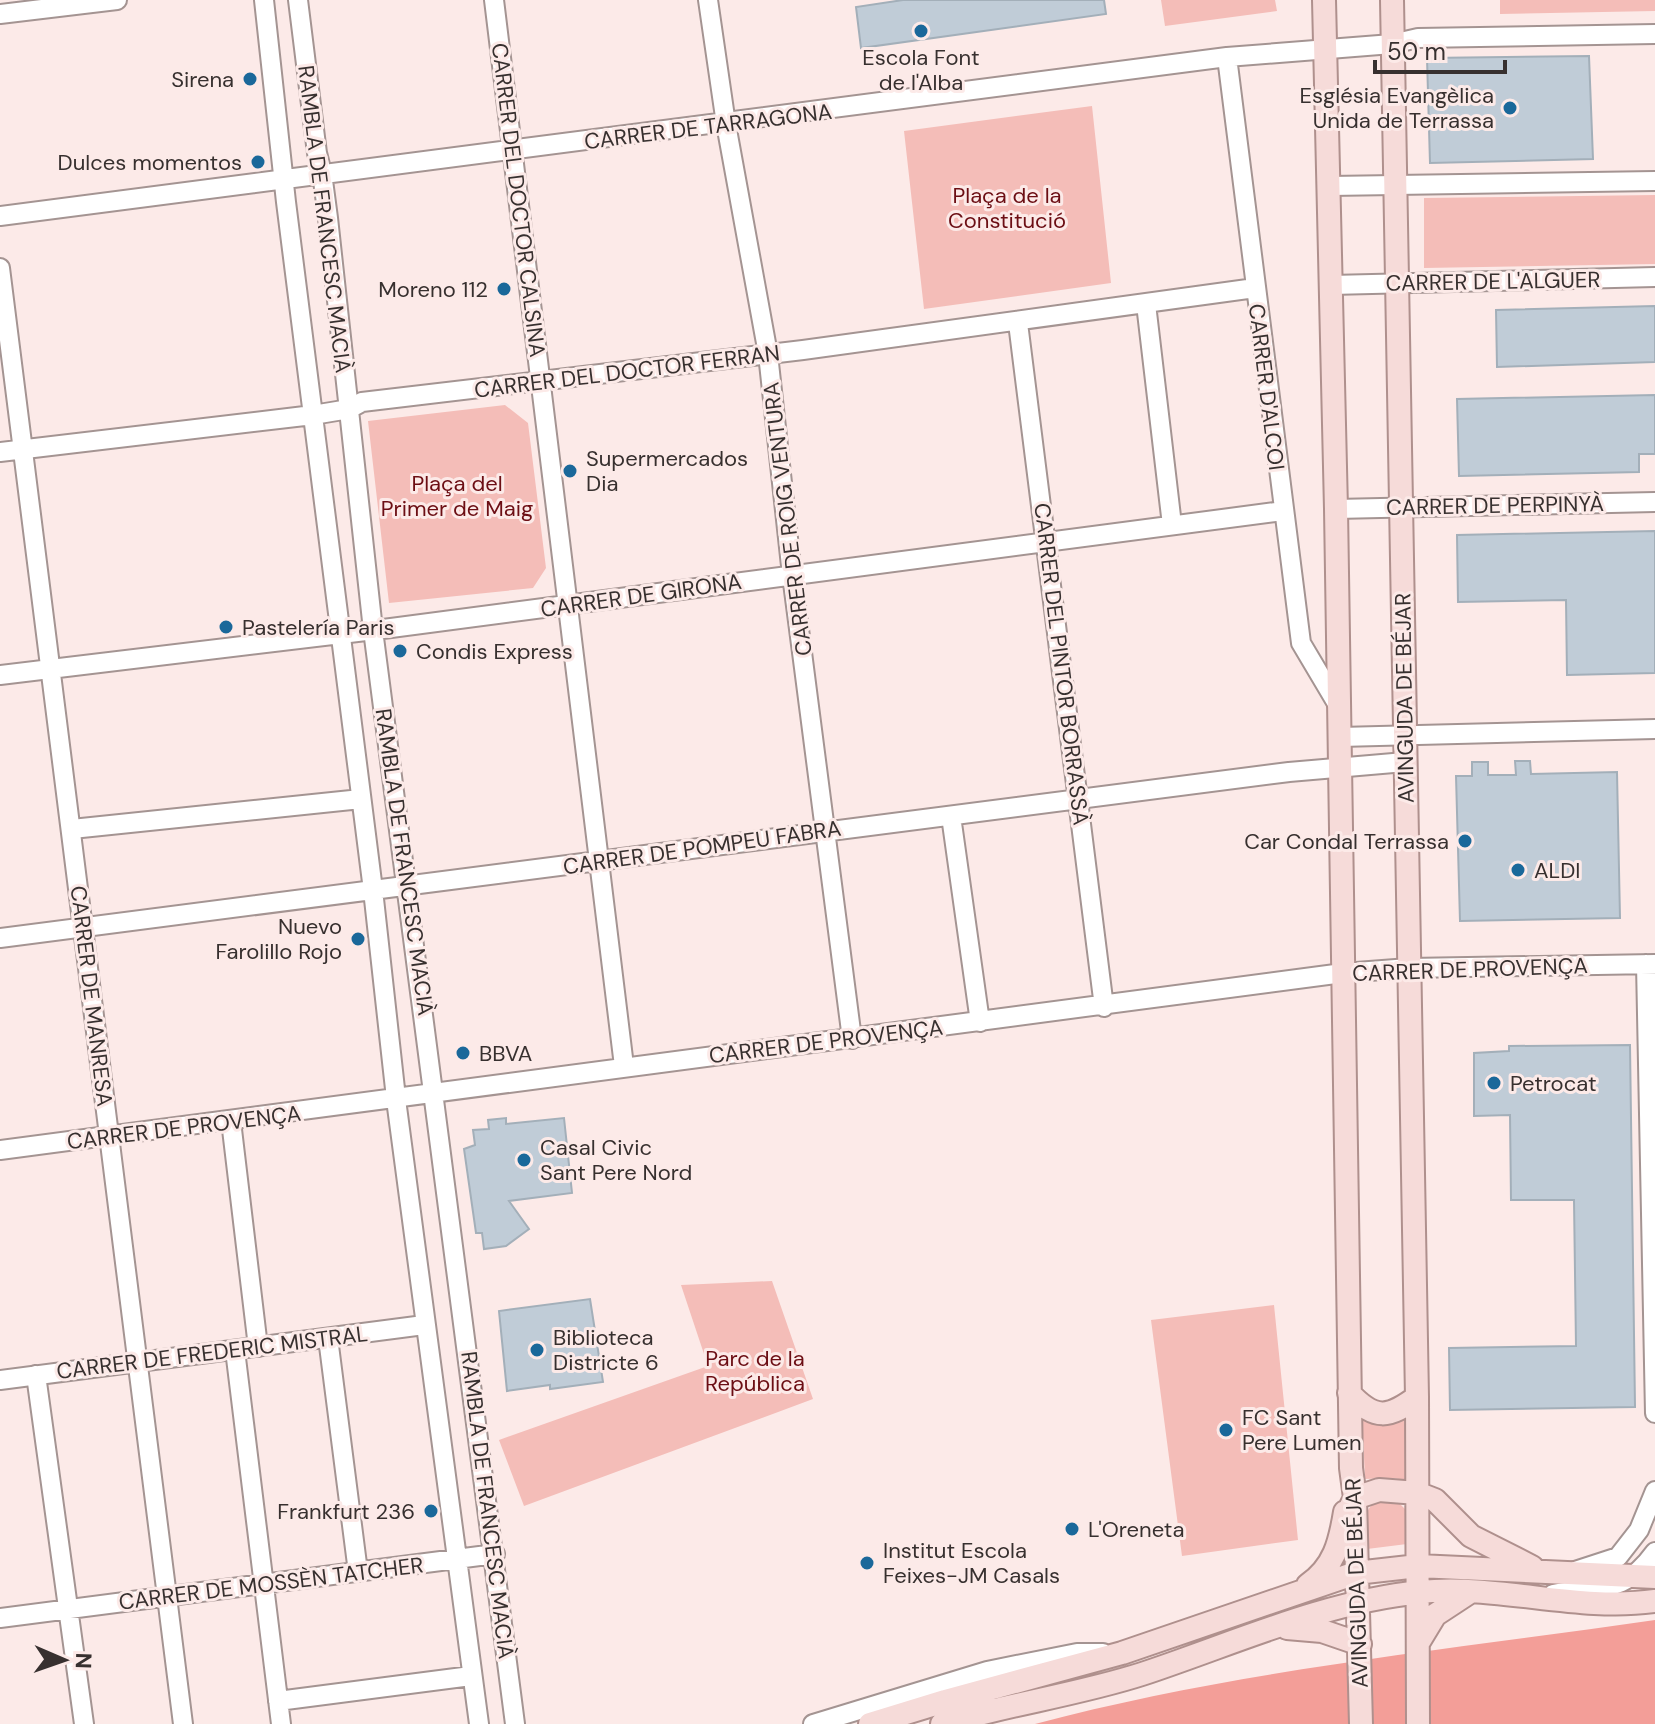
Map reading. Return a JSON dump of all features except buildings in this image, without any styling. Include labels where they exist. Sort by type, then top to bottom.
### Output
[{"type":"main road","name":"AVINGUDA DE BÉJAR","points":[[1324,0],[1341,766],[1349,1393],[1361,1724]]},
{"type":"main road","name":"AVINGUDA DE BÉJAR","points":[[1392,0],[1417,1453],[1426,1497]]},
{"type":"main road","points":[[1349,1393],[1369,1410],[1385,1415],[1417,1397]]},
{"type":"main road","points":[[1298,1592],[1322,1575],[1333,1560],[1344,1519],[1351,1468]]},
{"type":"main road","points":[[1344,1519],[1355,1498],[1379,1490],[1426,1497],[1471,1536],[1540,1571]]},
{"type":"main road","points":[[1418,1724],[1418,1566],[1426,1497]]},
{"type":"main road","points":[[870,1724],[1122,1653],[1356,1573],[1418,1566],[1612,1574],[1649,1567]]},
{"type":"main road","points":[[942,1724],[1138,1675],[1358,1602],[1418,1592],[1542,1596],[1582,1603],[1655,1601]]},
{"type":"main road","points":[[1417,1644],[1435,1615],[1470,1592]]},
{"type":"main road","points":[[1275,1628],[1322,1631],[1360,1644]]},
{"type":"street","points":[[0,14],[117,0]]},
{"type":"street","name":"RAMBLA DE FRANCESC MACIÀ","points":[[264,0],[424,1325],[479,1724]]},
{"type":"street","name":"RAMBLA DE FRANCESC MACIÀ","points":[[298,0],[322,173],[373,630],[515,1724]]},
{"type":"street","name":"CARRER DEL DOCTOR CALSINA","points":[[494,0],[624,1066]]},
{"type":"street","name":"CARRER DE ROIG VENTURA","points":[[708,0],[726,124],[768,354],[792,575],[852,1039]]},
{"type":"street","name":"CARRER DE TARRAGONA","points":[[0,216],[1227,57],[1392,44],[1418,38],[1655,34]]},
{"type":"street","name":"CARRER D'ALCOI","points":[[1227,57],[1301,643],[1339,707]]},
{"type":"street","points":[[1330,186],[1655,181]]},
{"type":"street","name":"CARRER DE MANRESA","points":[[0,268],[183,1724]]},
{"type":"street","name":"CARRER DE L'ALGUER","points":[[1331,285],[1655,277]]},
{"type":"street","name":"CARRER DEL DOCTOR FERRAN","points":[[0,452],[313,415],[349,409],[362,402],[1018,323],[1255,288]]},
{"type":"street","points":[[1146,304],[1172,525]]},
{"type":"street","name":"CARRER DEL PINTOR BORRASSÀ","points":[[1018,323],[1104,1007]]},
{"type":"street","name":"CARRER DE PERPINYÀ","points":[[1336,509],[1655,502]]},
{"type":"street","name":"CARRER DE GIRONA","points":[[0,675],[373,630],[1283,511]]},
{"type":"street","points":[[1340,737],[1655,729]]},
{"type":"street","name":"CARRER DE POMPEU FABRA","points":[[0,938],[826,830],[1080,801],[1341,766],[1405,762]]},
{"type":"street","points":[[72,829],[361,799]]},
{"type":"street","points":[[951,816],[980,1022]]},
{"type":"street","points":[[1650,964],[1655,1413]]},
{"type":"street","name":"CARRER DE PROVENÇA","points":[[0,1150],[396,1100],[624,1066],[1104,1007],[1343,973],[1409,968],[1650,964]]},
{"type":"street","points":[[231,1121],[258,1347]]},
{"type":"street","name":"CARRER DE FREDERIC MISTRAL","points":[[0,1380],[424,1325]]},
{"type":"street","points":[[328,1338],[358,1572]]},
{"type":"street","points":[[235,1350],[281,1724]]},
{"type":"street","points":[[36,1375],[84,1724]]},
{"type":"street","points":[[1565,1574],[1618,1557],[1639,1530],[1655,1491]]},
{"type":"street","name":"CARRER DE MOSSÈN TATCHER","points":[[0,1618],[495,1554]]},
{"type":"street","points":[[1542,1596],[1614,1586],[1649,1567]]},
{"type":"street","points":[[813,1724],[987,1671],[1077,1653],[1122,1653]]},
{"type":"street","points":[[278,1701],[471,1676]]},
{"type":"green space","points":[[1161,0],[1275,0],[1277,11],[1165,26]]},
{"type":"green space","points":[[1500,0],[1655,0],[1655,11],[1500,14]]},
{"type":"green space","name":"Plaça de la Constitució","points":[[1092,106],[1111,283],[924,309],[904,131]]},
{"type":"green space","points":[[1655,195],[1655,264],[1424,268],[1424,198]]},
{"type":"green space","name":"Plaça del Primer de Maig","points":[[505,405],[528,423],[546,568],[533,588],[389,603],[368,421]]},
{"type":"green space","name":"Parc de la República","points":[[772,1281],[813,1399],[524,1506],[499,1440],[708,1366],[681,1285]]},
{"type":"green space","name":"FC Sant Pere Lumen","points":[[1274,1305],[1298,1540],[1182,1556],[1151,1320]]},
{"type":"green space","points":[[1362,1414],[1408,1415],[1408,1480],[1365,1479]]},
{"type":"green space","points":[[1377,1500],[1396,1500],[1405,1509],[1407,1544],[1367,1549],[1366,1516]]},
{"type":"shaded area","points":[[1655,1620],[1655,1724],[1035,1724],[1111,1705],[1265,1675]]},
{"type":"place","name":"Escola Font de l'Alba","points":[[921,31]]},
{"type":"place","name":"Sirena","points":[[250,79]]},
{"type":"place","name":"Església Evangèlica Unida de Terrassa","points":[[1510,108]]},
{"type":"place","name":"Dulces momentos","points":[[258,162]]},
{"type":"place","name":"Moreno 112","points":[[504,289]]},
{"type":"place","name":"Supermercados Dia","points":[[570,471]]},
{"type":"place","name":"Pastelería Paris","points":[[226,627]]},
{"type":"place","name":"Condis Express","points":[[400,651]]},
{"type":"place","name":"Car Condal Terrassa","points":[[1465,841]]},
{"type":"place","name":"ALDI","points":[[1518,870]]},
{"type":"place","name":"Nuevo Farolillo Rojo","points":[[358,939]]},
{"type":"place","name":"BBVA","points":[[463,1053]]},
{"type":"place","name":"Petrocat","points":[[1494,1083]]},
{"type":"place","name":"Casal Civic Sant Pere Nord","points":[[524,1160]]},
{"type":"place","name":"Biblioteca Districte 6","points":[[537,1350]]},
{"type":"place","name":"FC Sant Pere Lumen","points":[[1226,1430]]},
{"type":"place","name":"Frankfurt 236","points":[[431,1511]]},
{"type":"place","name":"L'Oreneta","points":[[1072,1529]]},
{"type":"place","name":"Institut Escola Feixes-JM Casals","points":[[867,1563]]}]
